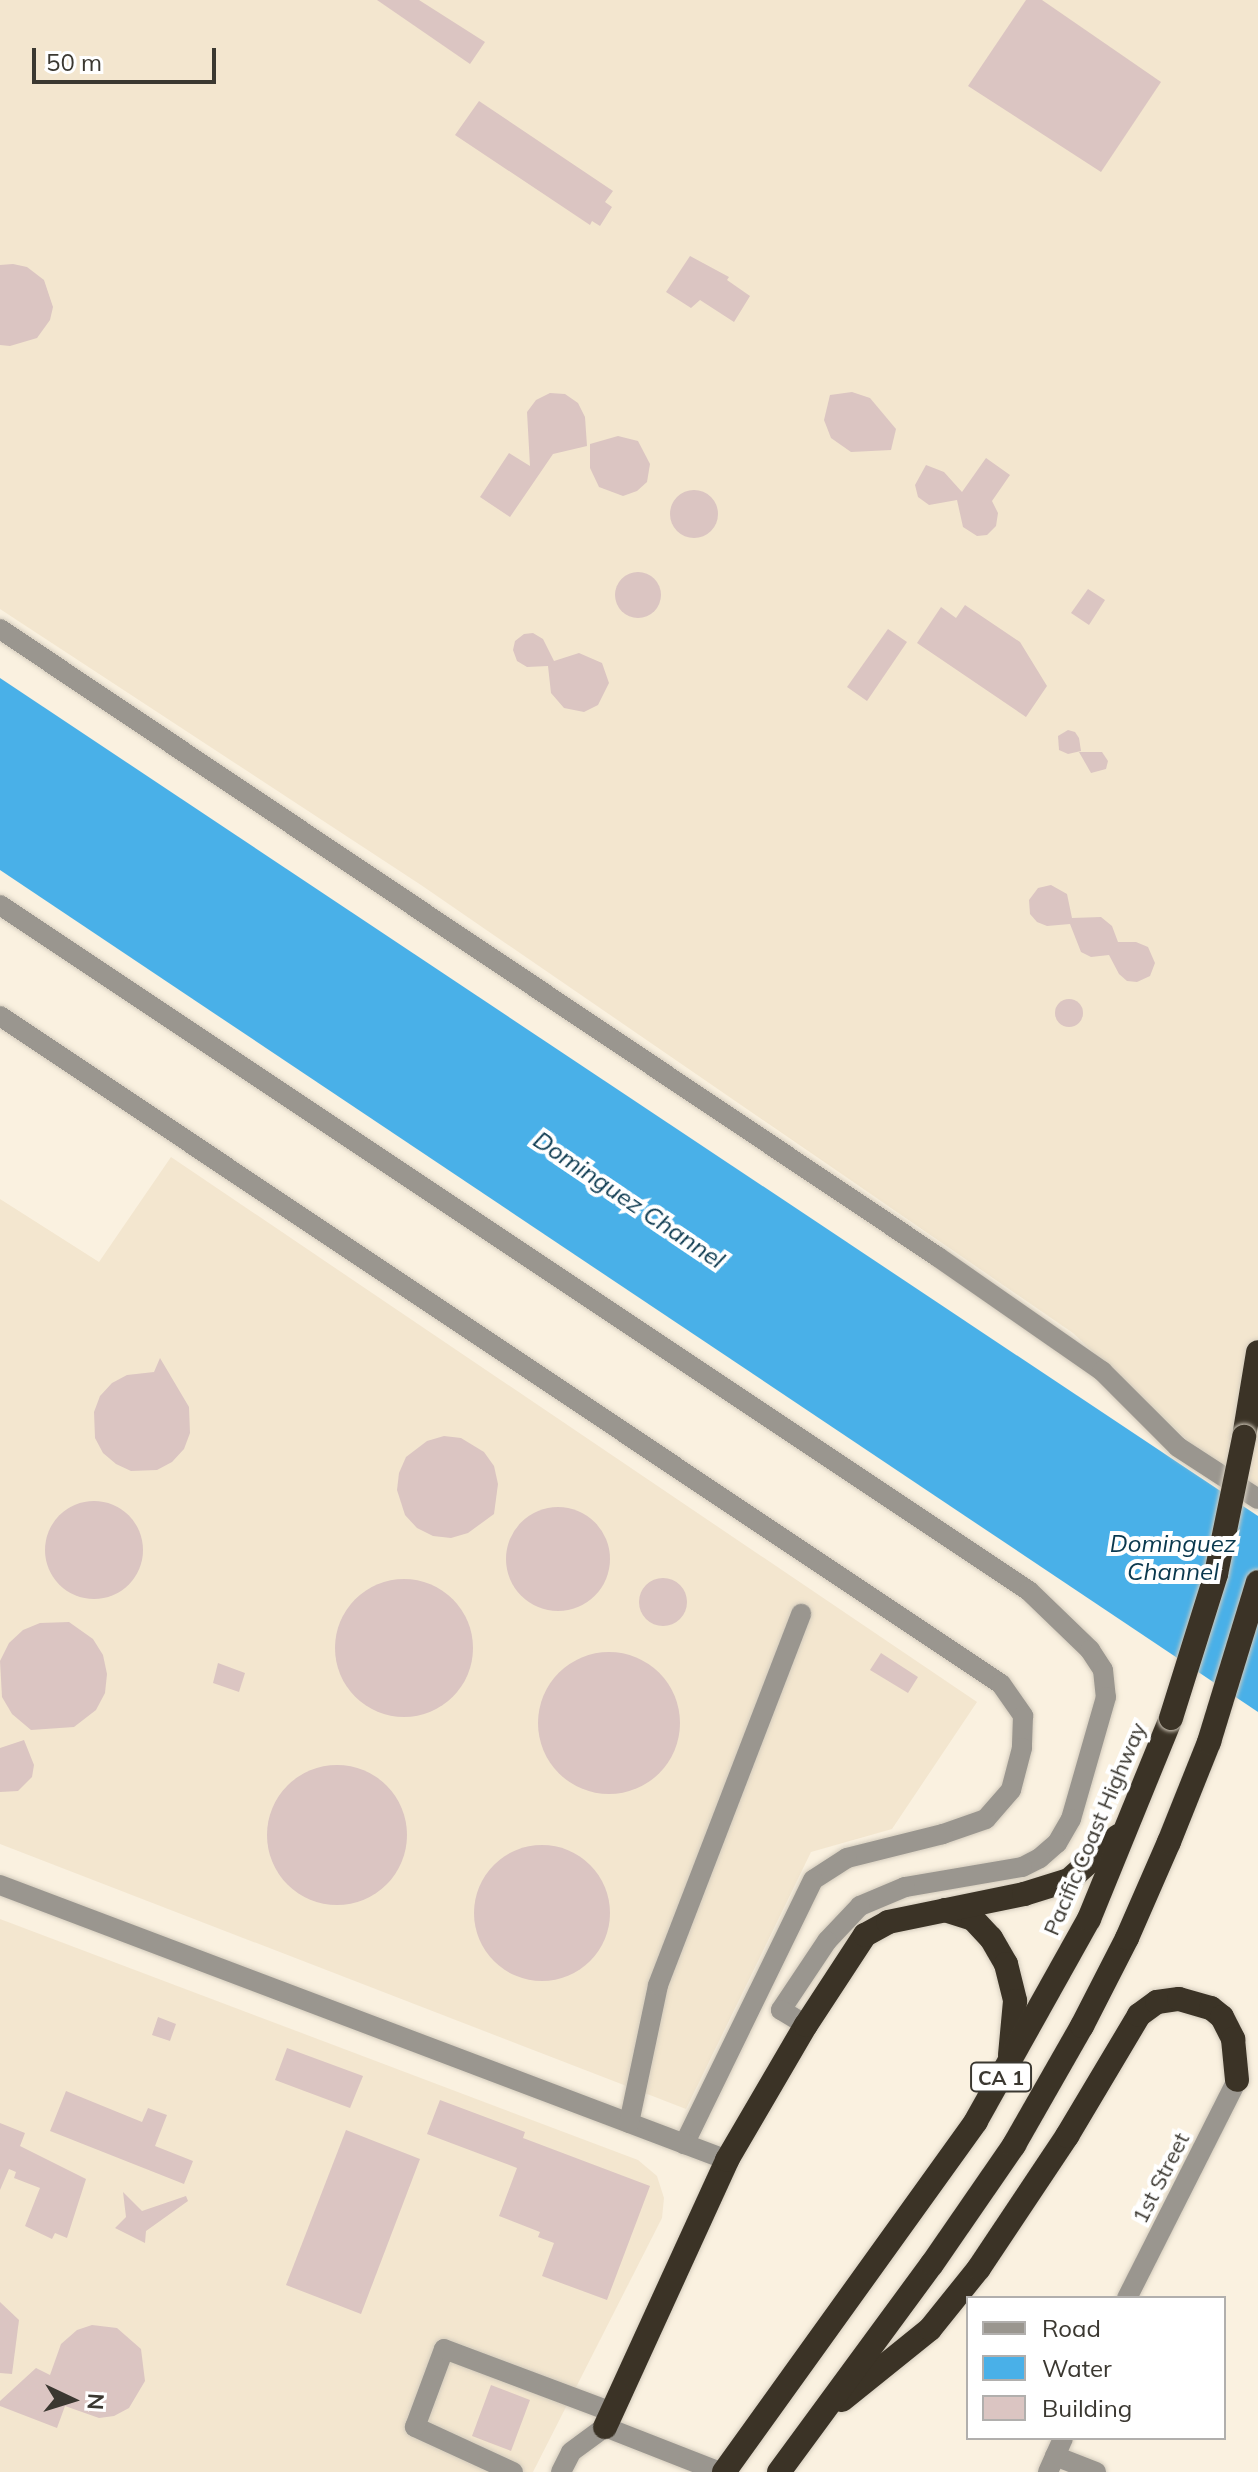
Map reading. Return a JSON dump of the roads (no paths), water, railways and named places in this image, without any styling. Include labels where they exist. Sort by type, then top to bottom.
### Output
[{"type":"highway","name":"Pacific Coast Highway","points":[[722,2472],[775,2404],[976,2121],[1089,1919],[1171,1718],[1216,1574],[1258,1352]]},
{"type":"highway","name":"CA 1","points":[[779,2472],[1014,2145],[1127,1938],[1209,1742],[1258,1582]]},
{"type":"highway","points":[[608,2420],[727,2160],[806,2025],[865,1935],[888,1922],[1024,1894],[1069,1880],[1125,1828]]},
{"type":"highway","points":[[945,1910],[973,1919],[991,1938],[1006,1964],[1015,2001],[1010,2061]]},
{"type":"highway","points":[[816,2421],[930,2329],[996,2242],[1067,2136],[1139,2015],[1157,2002],[1179,1999],[1211,2008],[1222,2017],[1233,2039],[1237,2080]]},
{"type":"highway","points":[[1237,2080],[1258,2063]]},
{"type":"street","points":[[0,629],[568,1006],[1001,1301],[1102,1371],[1178,1447],[1258,1499]]},
{"type":"street","points":[[0,905],[1029,1591],[1090,1650],[1103,1670],[1106,1697],[1071,1819],[1057,1843],[1040,1858],[1022,1867],[905,1887],[860,1906],[827,1941],[781,2010],[806,2025]]},
{"type":"street","points":[[0,1016],[1001,1684],[1023,1716],[1022,1748],[1011,1790],[986,1819],[943,1834],[847,1858],[813,1880],[684,2144]]},
{"type":"street","points":[[629,2123],[658,1985],[801,1614]]},
{"type":"street","points":[[0,1885],[727,2160]]},
{"type":"street","name":"1st Street","points":[[1128,2296],[1237,2080]]},
{"type":"street","points":[[513,2472],[415,2427],[444,2349],[722,2472]]},
{"type":"street","points":[[561,2472],[571,2452],[608,2420]]},
{"type":"street","points":[[1055,2455],[1096,2472]]},
{"type":"water","name":"Dominguez Channel","points":[[0,678],[1258,1516],[1258,1712],[0,870]]}]
